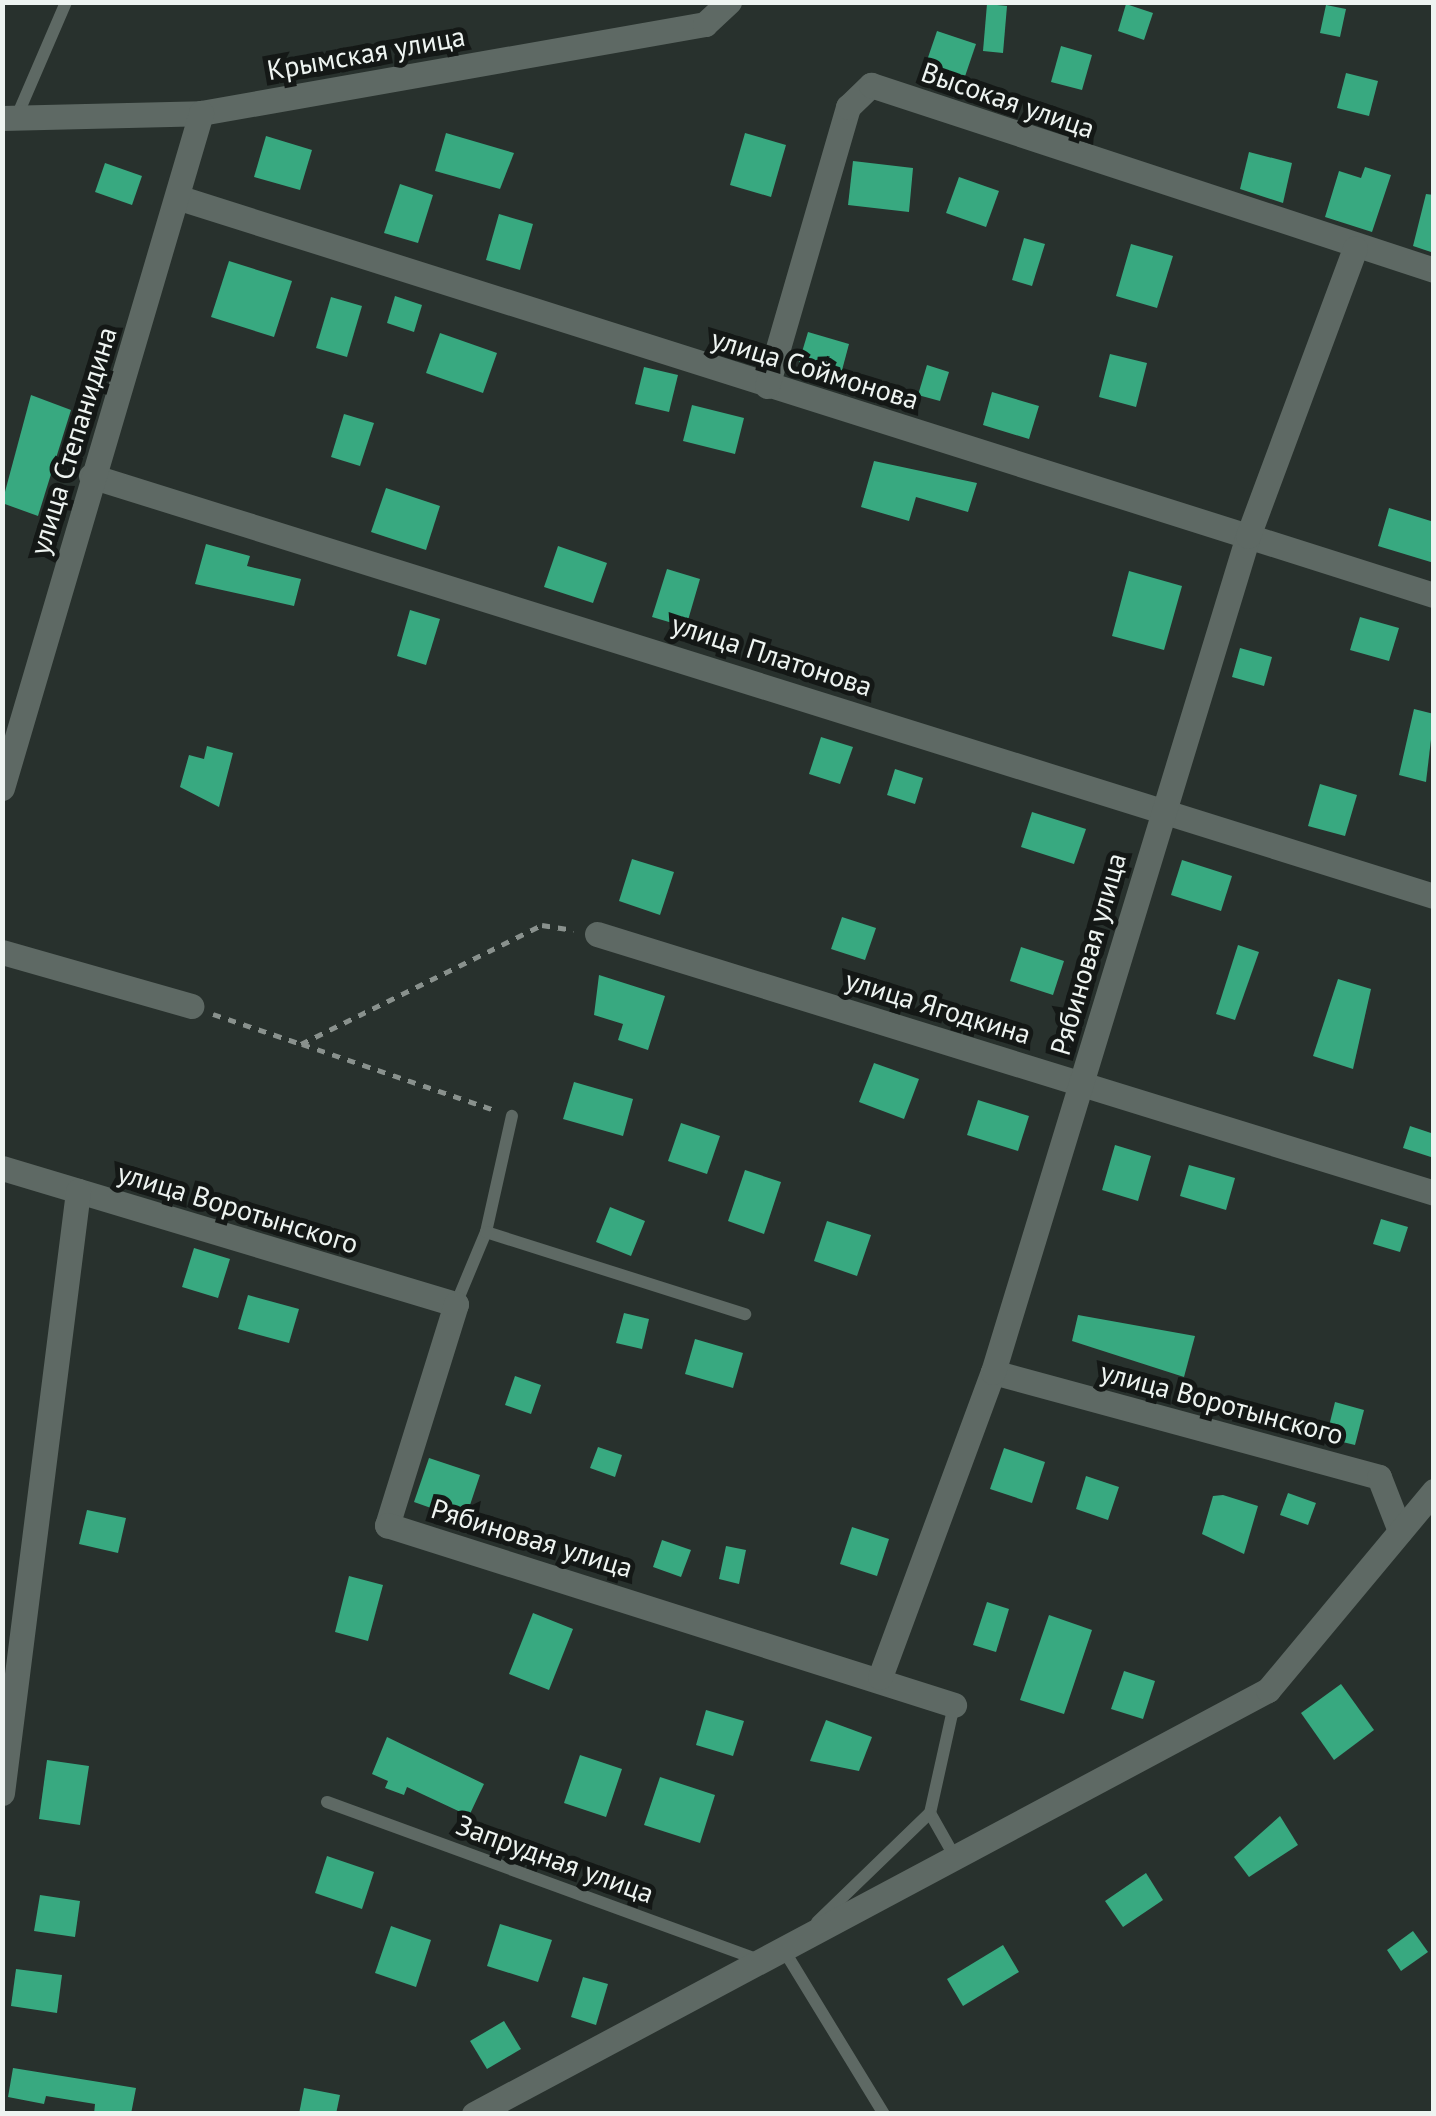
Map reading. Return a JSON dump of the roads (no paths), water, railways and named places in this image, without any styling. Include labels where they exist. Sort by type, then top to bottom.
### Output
[{"type":"street","name":"Крымская улица","points":[[10,118],[201,113],[706,24],[729,2]]},
{"type":"street","name":"Высокая улица","points":[[767,386],[848,107],[870,85],[1355,248],[1434,270]]},
{"type":"street","name":"улица Степанидина","points":[[2,788],[91,476],[180,198],[201,113]]},
{"type":"street","name":"улица Соймонова","points":[[180,198],[1434,595]]},
{"type":"street","name":"Рябиновая улица","points":[[880,1677],[993,1372],[1161,810],[1248,536],[1355,248]]},
{"type":"street","name":"улица Платонова","points":[[91,476],[1434,896]]},
{"type":"street","name":"улица Ягодкина","points":[[597,934],[1434,1193]]},
{"type":"street","points":[[2,952],[191,1006]]},
{"type":"street","name":"улица Воротынского","points":[[2,1168],[456,1304]]},
{"type":"street","points":[[2,1793],[78,1191]]},
{"type":"street","name":"Рябиновая улица","points":[[456,1304],[387,1525],[880,1677],[954,1706]]},
{"type":"street","name":"улица Воротынского","points":[[993,1372],[1379,1477],[1400,1531]]},
{"type":"street","points":[[474,2114],[775,1957],[1268,1690],[1434,1491]]},
{"type":"lane","points":[[10,118],[66,2]]},
{"type":"lane","points":[[456,1304],[486,1232],[512,1116]]},
{"type":"lane","points":[[486,1232],[745,1314]]},
{"type":"lane","points":[[884,2114],[775,1957],[930,1813],[954,1706]]},
{"type":"lane","name":"Запрудная улица","points":[[327,1802],[775,1957]]},
{"type":"lane","points":[[930,1813],[956,1859]]}]
